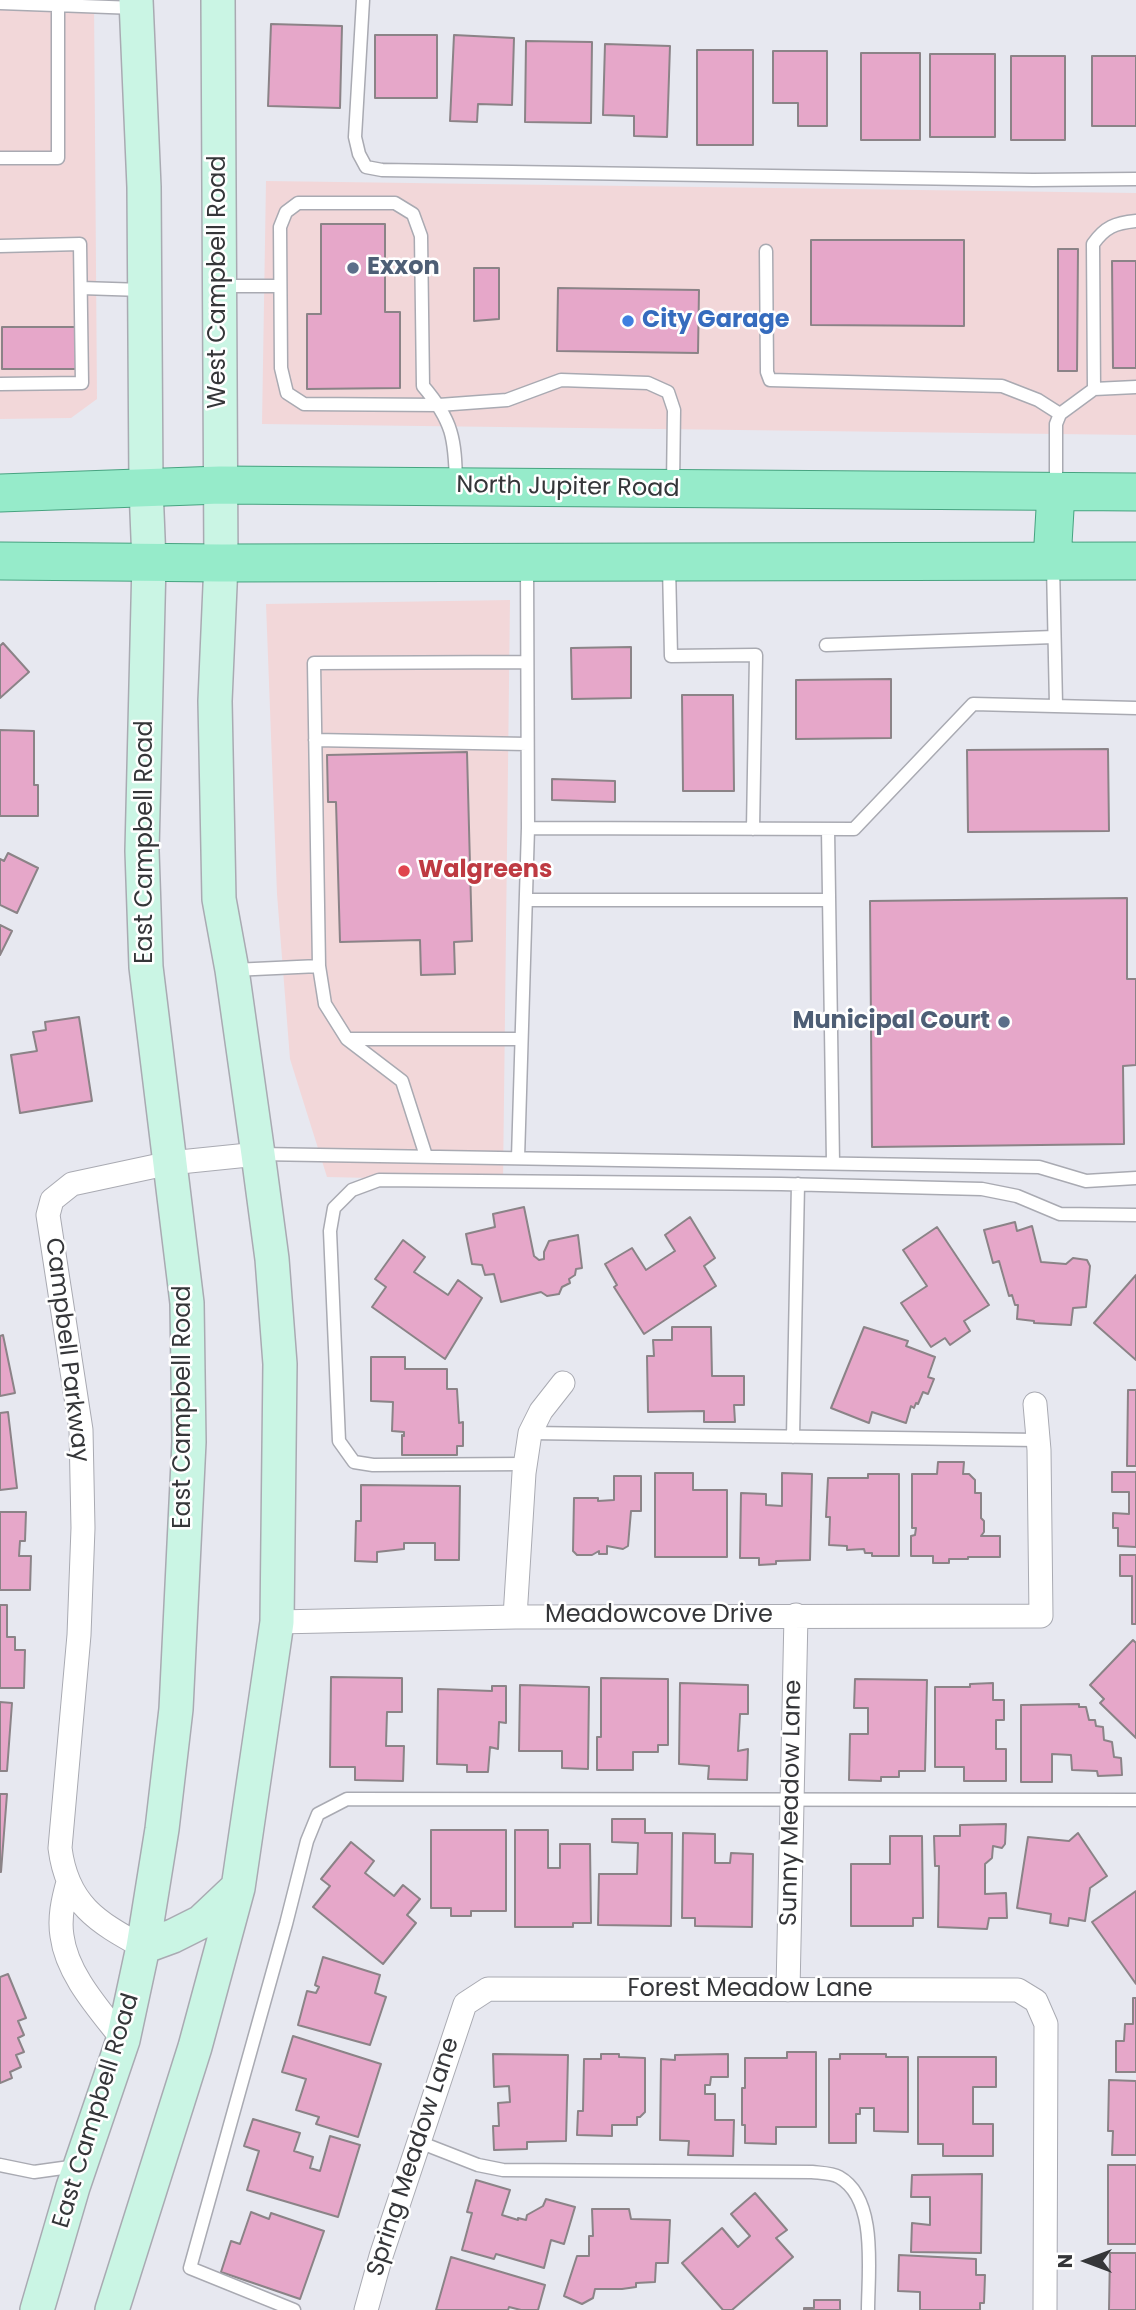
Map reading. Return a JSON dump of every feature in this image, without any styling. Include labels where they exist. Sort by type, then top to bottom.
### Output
[{"type":"main road","name":"West Campbell Road","points":[[218,0],[221,564]]},
{"type":"main road","points":[[137,4],[145,290],[146,488]]},
{"type":"main road","name":"North Jupiter Road","points":[[0,492],[220,485],[1136,492]]},
{"type":"main road","name":"East Campbell Road","points":[[37,2310],[123,2040],[143,1947],[162,1829],[176,1709],[188,1443],[187,1303],[146,967],[143,825],[149,562],[146,488]]},
{"type":"main road","points":[[1052,561],[1056,492]]},
{"type":"main road","points":[[0,561],[221,564],[1136,561]]},
{"type":"main road","points":[[112,2310],[195,2047],[237,1888],[277,1622],[280,1363],[272,1259],[232,970],[219,900],[215,701],[221,564]]},
{"type":"main road","points":[[143,1947],[201,1922],[237,1888]]},
{"type":"street","name":"Campbell Parkway","points":[[143,1947],[99,1921],[75,1896],[63,1868],[60,1848],[79,1635],[83,1528],[81,1430],[48,1215],[52,1200],[72,1184],[170,1163],[258,1154]]},
{"type":"street","points":[[515,1617],[525,1465],[530,1433],[541,1411],[563,1383]]},
{"type":"street","points":[[1035,1404],[1038,1440]]},
{"type":"street","name":"Meadowcove Drive","points":[[277,1622],[515,1617],[1041,1616],[1038,1440]]},
{"type":"street","name":"Sunny Meadow Lane","points":[[788,1990],[796,1615]]},
{"type":"street","name":"Campbell Parkway","points":[[68,1882],[61,1907],[62,1938],[73,1968],[123,2040]]},
{"type":"street","name":"Forest Meadow Lane","points":[[465,2004],[488,1989],[1018,1990],[1036,2001],[1046,2024],[1045,2310]]},
{"type":"street","name":"Spring Meadow Lane","points":[[366,2310],[381,2256],[465,2004]]},
{"type":"lane","points":[[363,0],[355,138],[366,167],[383,170],[1033,180],[1136,179]]},
{"type":"lane","points":[[0,3],[137,4]]},
{"type":"lane","points":[[0,158],[58,158],[58,3]]},
{"type":"lane","points":[[457,487],[455,441],[439,405],[423,386],[421,236],[413,214],[395,203],[298,204],[286,212],[280,227],[281,368],[287,393],[304,404],[439,405],[507,400],[561,380],[648,383],[668,392],[674,410],[673,489]]},
{"type":"lane","points":[[1094,388],[1093,244],[1103,230],[1118,223],[1136,221]]},
{"type":"lane","points":[[0,246],[80,244],[82,383],[0,384]]},
{"type":"lane","points":[[766,251],[767,372],[770,380],[1002,386],[1038,400],[1060,414]]},
{"type":"lane","points":[[219,286],[280,286]]},
{"type":"lane","points":[[81,288],[145,290]]},
{"type":"lane","points":[[1056,492],[1056,424],[1060,414],[1094,388],[1136,387]]},
{"type":"lane","points":[[1052,561],[1056,705]]},
{"type":"lane","points":[[669,562],[671,656],[756,655],[753,829]]},
{"type":"lane","points":[[518,1158],[528,828],[527,563]]},
{"type":"lane","points":[[826,645],[1054,637]]},
{"type":"lane","points":[[426,1156],[402,1081],[347,1038],[325,1004],[319,966],[314,663],[527,662]]},
{"type":"lane","points":[[528,828],[854,830],[973,704],[1136,708]]},
{"type":"lane","points":[[315,740],[527,744]]},
{"type":"lane","points":[[828,829],[833,1163]]},
{"type":"lane","points":[[526,900],[829,900]]},
{"type":"lane","points":[[232,970],[319,966]]},
{"type":"lane","points":[[347,1038],[522,1038]]},
{"type":"lane","points":[[258,1154],[1039,1167],[1086,1181],[1136,1178]]},
{"type":"lane","points":[[525,1465],[373,1465],[354,1462],[339,1441],[330,1231],[334,1208],[352,1190],[379,1180],[798,1184],[982,1189],[1017,1196],[1060,1214],[1136,1215]]},
{"type":"lane","points":[[793,1437],[798,1184]]},
{"type":"lane","points":[[530,1433],[1038,1440]]},
{"type":"lane","points":[[294,2310],[190,2268],[307,1841],[318,1814],[347,1799],[1136,1800]]},
{"type":"lane","points":[[419,2141],[478,2165],[503,2170],[812,2172],[838,2176],[858,2194],[866,2220],[869,2244],[868,2310]]},
{"type":"lane","points":[[0,2165],[34,2172],[81,2165]]},
{"type":"shaded area","points":[[0,0],[94,0],[97,399],[71,418],[0,419]]},
{"type":"shaded area","points":[[266,181],[1136,193],[1136,435],[262,424]]},
{"type":"shaded area","points":[[510,600],[503,1181],[327,1177],[290,1059],[277,894],[266,604]]},
{"type":"building","points":[[271,24],[342,26],[340,108],[268,106]]},
{"type":"building","points":[[375,35],[437,35],[437,98],[375,98]]},
{"type":"building","points":[[454,35],[514,38],[512,105],[478,104],[477,122],[450,121]]},
{"type":"building","points":[[526,41],[592,42],[591,123],[525,122]]},
{"type":"building","points":[[605,44],[670,46],[667,137],[634,136],[634,116],[603,115]]},
{"type":"building","points":[[697,50],[753,50],[753,145],[697,145]]},
{"type":"building","points":[[773,51],[827,51],[827,126],[798,126],[798,103],[773,103]]},
{"type":"building","points":[[861,53],[920,53],[920,140],[861,140]]},
{"type":"building","points":[[930,54],[995,54],[995,137],[930,137]]},
{"type":"building","points":[[1011,56],[1065,56],[1065,140],[1011,140]]},
{"type":"building","points":[[1092,56],[1136,56],[1136,126],[1092,126]]},
{"type":"building","name":"Exxon","points":[[321,224],[385,224],[385,312],[400,312],[400,388],[307,389],[307,314],[321,314]]},
{"type":"building","points":[[811,240],[964,240],[964,326],[811,325]]},
{"type":"building","points":[[1058,249],[1078,249],[1077,371],[1058,371]]},
{"type":"building","points":[[1112,261],[1136,261],[1136,368],[1113,368]]},
{"type":"building","points":[[474,268],[499,268],[499,319],[474,321]]},
{"type":"building","name":"City Garage","points":[[558,288],[699,290],[698,353],[557,351]]},
{"type":"building","points":[[2,327],[78,327],[78,369],[2,369]]},
{"type":"building","points":[[3,643],[29,672],[0,698],[0,646]]},
{"type":"building","points":[[631,647],[631,698],[572,699],[571,648]]},
{"type":"building","points":[[891,679],[891,738],[796,739],[796,680]]},
{"type":"building","points":[[682,695],[733,695],[734,791],[683,791]]},
{"type":"building","points":[[0,730],[34,731],[34,785],[38,785],[38,816],[0,816]]},
{"type":"building","points":[[1108,749],[1109,831],[968,832],[967,750]]},
{"type":"building","name":"Walgreens","points":[[467,752],[472,941],[454,942],[455,974],[421,975],[420,940],[340,942],[336,802],[328,802],[327,755]]},
{"type":"building","points":[[552,779],[615,781],[615,802],[552,800]]},
{"type":"building","points":[[8,853],[38,868],[17,913],[0,905],[0,859],[4,861]]},
{"type":"building","name":"Municipal Court","points":[[1127,898],[1127,979],[1136,979],[1136,1065],[1123,1066],[1124,1144],[872,1147],[870,901]]},
{"type":"building","points":[[0,925],[12,931],[0,955]]},
{"type":"building","points":[[79,1017],[92,1101],[20,1113],[11,1055],[37,1051],[33,1032],[46,1030],[45,1022]]},
{"type":"building","points":[[524,1207],[534,1256],[539,1260],[544,1259],[549,1241],[578,1235],[582,1268],[576,1269],[575,1275],[569,1279],[570,1283],[562,1287],[559,1294],[547,1296],[541,1292],[501,1302],[494,1274],[485,1275],[482,1265],[472,1264],[466,1234],[495,1227],[493,1214]]},
{"type":"building","points":[[690,1217],[715,1258],[704,1266],[716,1286],[644,1334],[614,1287],[617,1285],[605,1264],[632,1248],[646,1270],[675,1251],[665,1235]]},
{"type":"building","points":[[1015,1222],[1017,1231],[1032,1226],[1041,1262],[1066,1264],[1073,1258],[1087,1260],[1090,1266],[1086,1307],[1073,1308],[1071,1325],[1017,1319],[1018,1305],[1015,1305],[1012,1295],[1009,1296],[999,1261],[993,1263],[984,1230]]},
{"type":"building","points":[[937,1227],[989,1305],[964,1321],[970,1331],[950,1345],[945,1338],[931,1347],[901,1303],[927,1286],[903,1250]]},
{"type":"building","points":[[403,1240],[425,1257],[414,1272],[448,1295],[458,1280],[482,1298],[445,1359],[372,1307],[386,1287],[375,1279]]},
{"type":"building","points":[[1136,1275],[1136,1360],[1094,1323]]},
{"type":"building","points":[[672,1327],[711,1327],[712,1376],[744,1376],[744,1405],[734,1405],[735,1422],[704,1422],[704,1411],[648,1412],[647,1356],[654,1356],[653,1340],[672,1340]]},
{"type":"building","points":[[864,1327],[908,1341],[906,1346],[935,1357],[928,1377],[934,1379],[928,1394],[923,1392],[918,1404],[916,1403],[914,1408],[911,1406],[906,1423],[872,1412],[869,1423],[831,1408]]},
{"type":"building","points":[[3,1335],[15,1393],[0,1396],[0,1336]]},
{"type":"building","points":[[371,1357],[405,1357],[405,1369],[447,1369],[447,1389],[457,1389],[459,1423],[463,1422],[463,1446],[457,1446],[457,1455],[402,1455],[404,1432],[392,1431],[393,1402],[371,1401]]},
{"type":"building","points":[[1128,1390],[1136,1390],[1136,1466],[1127,1466]]},
{"type":"building","points":[[8,1412],[17,1488],[0,1490],[0,1413]]},
{"type":"building","points":[[938,1462],[964,1462],[963,1474],[969,1474],[975,1480],[975,1493],[981,1493],[984,1532],[981,1536],[1000,1536],[1000,1557],[968,1557],[949,1559],[949,1563],[933,1563],[933,1556],[911,1556],[911,1536],[915,1535],[916,1528],[912,1528],[912,1474],[937,1474]]},
{"type":"building","points":[[1112,1472],[1136,1472],[1136,1547],[1118,1546],[1118,1528],[1113,1528],[1113,1513],[1129,1514],[1129,1492],[1112,1492]]},
{"type":"building","points":[[655,1473],[693,1473],[693,1490],[727,1490],[727,1557],[655,1557]]},
{"type":"building","points":[[782,1473],[812,1474],[810,1560],[776,1561],[776,1564],[759,1565],[759,1558],[740,1558],[741,1493],[766,1494],[766,1505],[782,1506]]},
{"type":"building","points":[[868,1474],[899,1474],[899,1556],[872,1556],[872,1553],[865,1553],[864,1549],[847,1550],[847,1546],[829,1545],[830,1517],[826,1517],[828,1478],[868,1478]]},
{"type":"building","points":[[614,1476],[641,1476],[641,1511],[631,1511],[628,1546],[623,1549],[607,1546],[607,1554],[599,1554],[599,1551],[592,1555],[577,1555],[573,1551],[574,1498],[614,1500]]},
{"type":"building","points":[[361,1485],[460,1486],[459,1560],[435,1560],[435,1543],[404,1543],[404,1549],[377,1552],[377,1562],[355,1561],[356,1521],[361,1521]]},
{"type":"building","points":[[0,1512],[26,1512],[25,1541],[20,1541],[19,1556],[31,1556],[30,1590],[0,1590]]},
{"type":"building","points":[[1120,1555],[1136,1555],[1136,1624],[1132,1624],[1132,1576],[1120,1576]]},
{"type":"building","points":[[0,1605],[7,1605],[7,1637],[15,1637],[15,1650],[25,1650],[24,1688],[0,1688]]},
{"type":"building","points":[[1133,1640],[1136,1643],[1136,1738],[1100,1703],[1104,1699],[1090,1685]]},
{"type":"building","points":[[331,1677],[402,1678],[402,1712],[387,1712],[386,1746],[404,1746],[403,1781],[355,1780],[355,1767],[330,1767]]},
{"type":"building","points":[[601,1678],[668,1679],[668,1745],[658,1745],[658,1752],[633,1752],[633,1770],[597,1770],[597,1737],[601,1737]]},
{"type":"building","points":[[855,1679],[927,1680],[925,1771],[899,1771],[899,1777],[881,1777],[881,1781],[849,1780],[850,1734],[868,1734],[868,1708],[854,1708]]},
{"type":"building","points":[[680,1683],[748,1685],[748,1714],[740,1714],[738,1751],[748,1749],[747,1780],[708,1779],[709,1766],[679,1764]]},
{"type":"building","points":[[993,1683],[993,1700],[1004,1700],[1004,1720],[996,1720],[996,1749],[1006,1749],[1006,1781],[964,1781],[964,1767],[935,1767],[935,1687],[970,1687],[970,1684]]},
{"type":"building","points":[[520,1685],[589,1687],[588,1769],[562,1768],[562,1751],[519,1751]]},
{"type":"building","points":[[492,1686],[506,1686],[506,1723],[499,1722],[498,1749],[490,1747],[488,1772],[467,1772],[467,1765],[437,1764],[438,1689],[492,1691]]},
{"type":"building","points":[[0,1702],[12,1703],[7,1771],[0,1771]]},
{"type":"building","points":[[1079,1704],[1079,1707],[1086,1707],[1089,1720],[1095,1720],[1096,1726],[1103,1727],[1104,1740],[1112,1742],[1114,1757],[1121,1758],[1122,1775],[1098,1776],[1097,1771],[1072,1770],[1071,1755],[1052,1754],[1052,1782],[1021,1782],[1021,1705]]},
{"type":"building","points":[[0,1794],[7,1794],[1,1872],[0,1872]]},
{"type":"building","points":[[612,1819],[645,1819],[645,1833],[672,1833],[671,1926],[598,1925],[599,1874],[637,1874],[638,1843],[612,1842]]},
{"type":"building","points":[[1006,1824],[1005,1844],[1002,1848],[993,1846],[992,1858],[985,1864],[985,1894],[1006,1893],[1007,1918],[989,1918],[987,1929],[938,1927],[939,1866],[935,1866],[934,1836],[960,1836],[960,1825]]},
{"type":"building","points":[[431,1830],[506,1830],[506,1911],[471,1911],[471,1916],[451,1916],[451,1908],[431,1908]]},
{"type":"building","points":[[515,1830],[548,1830],[548,1868],[560,1868],[560,1844],[590,1844],[591,1923],[573,1923],[573,1927],[515,1927]]},
{"type":"building","points":[[683,1833],[715,1834],[715,1863],[730,1863],[731,1853],[753,1854],[752,1927],[695,1926],[695,1918],[682,1918]]},
{"type":"building","points":[[1078,1833],[1107,1876],[1090,1888],[1085,1921],[1069,1918],[1068,1926],[1050,1923],[1051,1914],[1017,1908],[1028,1837],[1069,1841]]},
{"type":"building","points":[[890,1836],[922,1836],[923,1918],[913,1918],[913,1926],[851,1926],[851,1864],[890,1864]]},
{"type":"building","points":[[351,1842],[374,1861],[365,1873],[394,1896],[403,1885],[420,1899],[407,1915],[416,1923],[383,1964],[313,1907],[330,1886],[321,1879]]},
{"type":"building","points":[[1136,1891],[1136,1984],[1092,1922]]},
{"type":"building","points":[[323,1957],[380,1975],[375,1993],[386,1997],[370,2045],[298,2025],[307,1991],[316,1993],[319,1987],[315,1985]]},
{"type":"building","points":[[8,1974],[26,2018],[18,2021],[24,2035],[18,2038],[24,2052],[16,2055],[21,2067],[10,2072],[12,2078],[0,2083],[0,1977]]},
{"type":"building","points":[[1133,1998],[1136,1998],[1136,2072],[1116,2072],[1116,2041],[1124,2041],[1125,2024],[1133,2024]]},
{"type":"building","points":[[293,2036],[381,2064],[358,2137],[316,2124],[319,2117],[296,2110],[306,2079],[282,2072]]},
{"type":"building","points":[[787,2052],[816,2052],[816,2127],[776,2127],[776,2144],[745,2143],[742,2088],[745,2088],[745,2058],[787,2058]]},
{"type":"building","points":[[493,2054],[568,2055],[566,2141],[527,2142],[527,2149],[494,2150],[493,2126],[499,2126],[498,2103],[510,2102],[509,2086],[494,2087]]},
{"type":"building","points":[[601,2054],[645,2058],[645,2112],[637,2117],[637,2125],[612,2125],[612,2136],[577,2135],[578,2111],[583,2111],[584,2059],[601,2059]]},
{"type":"building","points":[[728,2054],[728,2077],[711,2077],[710,2085],[705,2085],[705,2094],[715,2094],[715,2120],[734,2120],[733,2156],[688,2155],[689,2141],[660,2140],[661,2059],[675,2060],[675,2055]]},
{"type":"building","points":[[840,2054],[908,2057],[908,2132],[874,2131],[874,2108],[860,2108],[860,2114],[856,2114],[856,2143],[829,2143],[829,2059],[840,2059]]},
{"type":"building","points":[[918,2057],[996,2057],[996,2087],[973,2087],[973,2124],[993,2124],[993,2156],[943,2156],[943,2144],[918,2144]]},
{"type":"building","points":[[1109,2080],[1136,2081],[1136,2155],[1112,2155],[1113,2131],[1108,2131]]},
{"type":"building","points":[[253,2119],[300,2133],[294,2151],[313,2157],[310,2168],[320,2171],[330,2136],[360,2145],[338,2217],[247,2190],[259,2151],[244,2146]]},
{"type":"building","points":[[1108,2165],[1136,2165],[1136,2244],[1108,2244]]},
{"type":"building","points":[[982,2174],[981,2253],[911,2252],[912,2223],[930,2225],[930,2197],[911,2197],[912,2175]]},
{"type":"building","points":[[476,2180],[510,2190],[502,2215],[518,2220],[526,2220],[527,2215],[543,2206],[546,2199],[575,2207],[564,2244],[551,2240],[544,2268],[496,2254],[494,2259],[462,2250],[472,2213],[467,2212]]},
{"type":"building","points":[[755,2193],[787,2230],[776,2238],[793,2257],[732,2310],[723,2310],[682,2263],[722,2228],[738,2247],[750,2236],[731,2214]]},
{"type":"building","points":[[592,2209],[629,2209],[631,2219],[670,2220],[668,2263],[656,2263],[655,2282],[636,2283],[636,2287],[622,2289],[595,2289],[593,2298],[582,2304],[564,2296],[577,2256],[589,2256],[589,2236],[593,2236]]},
{"type":"building","points":[[251,2212],[269,2219],[271,2213],[324,2231],[300,2299],[221,2272],[231,2241],[240,2244]]},
{"type":"building","points":[[1110,2253],[1136,2253],[1136,2310],[1109,2310]]},
{"type":"building","points":[[899,2255],[976,2259],[976,2275],[985,2275],[984,2303],[980,2303],[980,2310],[920,2310],[920,2292],[898,2291]]},
{"type":"building","points":[[451,2257],[545,2285],[538,2310],[509,2307],[508,2310],[436,2310]]},
{"type":"building","points":[[814,2300],[840,2300],[840,2310],[804,2310],[814,2308]]},
{"type":"place","name":"Exxon","points":[[353,268]]},
{"type":"place","name":"City Garage","points":[[628,321]]},
{"type":"place","name":"Walgreens","points":[[404,871]]},
{"type":"place","name":"Municipal Court","points":[[1004,1022]]}]
